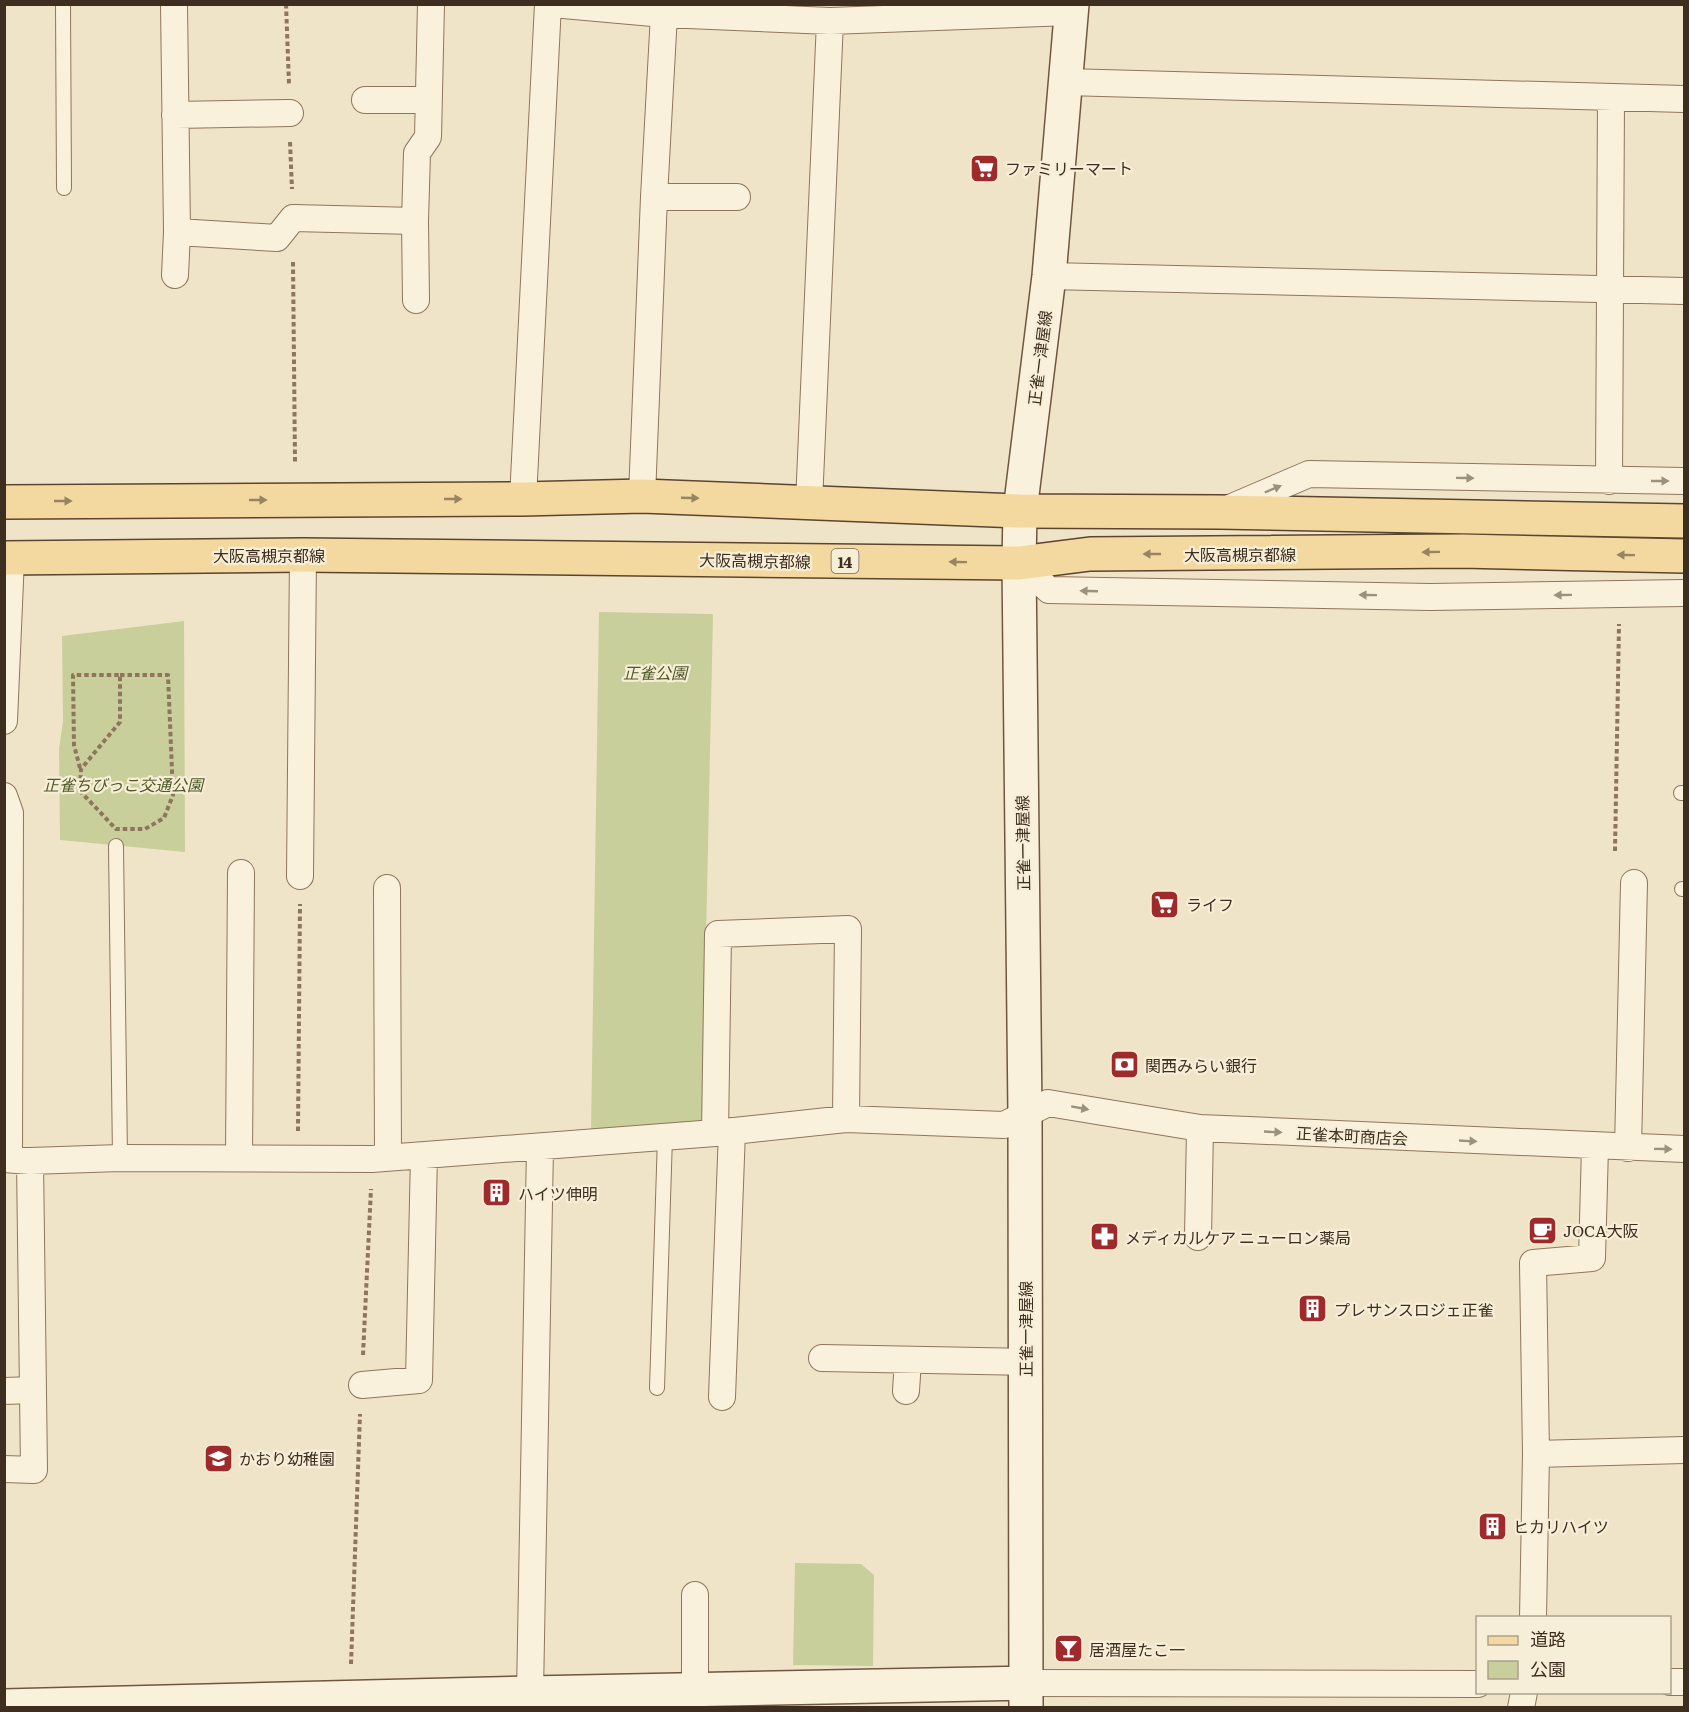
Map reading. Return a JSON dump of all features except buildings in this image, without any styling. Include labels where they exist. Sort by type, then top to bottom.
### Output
[{"type":"main road","name":"正雀一津屋線","points":[[1025,1695],[1025,1115],[1020,511],[1048,276],[1071,8]]},
{"type":"main road","points":[[4,501],[523,499],[642,496],[1020,511],[1219,512],[1684,521]]},
{"type":"main road","name":"大阪高槻京都線","points":[[8,558],[303,555],[1019,563],[1090,554],[1462,551],[1684,556]]},
{"type":"main road","points":[[4,1706],[695,1689],[1025,1695]]},
{"type":"street","points":[[174,4],[177,232],[175,275]]},
{"type":"street","points":[[416,300],[417,153],[429,137],[431,4]]},
{"type":"street","points":[[523,499],[548,4]]},
{"type":"street","points":[[552,4],[664,14],[730,11],[830,21],[1071,8]]},
{"type":"street","points":[[642,496],[664,14]]},
{"type":"street","points":[[809,503],[830,21]]},
{"type":"street","points":[[1066,82],[1684,99]]},
{"type":"street","points":[[1609,481],[1611,98]]},
{"type":"street","points":[[365,100],[428,100]]},
{"type":"street","points":[[175,115],[290,113]]},
{"type":"street","points":[[654,196],[737,198]]},
{"type":"street","points":[[177,232],[277,238],[293,218],[415,221]]},
{"type":"street","points":[[1048,276],[1684,291]]},
{"type":"street","points":[[1219,512],[1309,474],[1684,481]]},
{"type":"street","points":[[300,876],[303,555]]},
{"type":"street","points":[[4,721],[8,558]]},
{"type":"street","points":[[1019,563],[1048,590],[1430,597],[1684,593]]},
{"type":"street","points":[[4,796],[10,813],[15,1160],[33,1390],[34,1470],[4,1469]]},
{"type":"street","points":[[239,1158],[241,873]]},
{"type":"street","points":[[1629,1148],[1634,883]]},
{"type":"street","points":[[380,1158],[387,888]]},
{"type":"street","points":[[722,1397],[723,1132],[718,934],[848,929],[846,1119]]},
{"type":"street","name":"正雀本町商店会","points":[[15,1160],[380,1158],[665,1137],[846,1119],[1004,1125],[1048,1103],[1200,1128],[1595,1147],[1684,1149]]},
{"type":"street","points":[[1198,1237],[1200,1128]]},
{"type":"street","points":[[530,1693],[540,1147]]},
{"type":"street","points":[[1533,1616],[1536,1454],[1533,1263],[1592,1258],[1595,1147]]},
{"type":"street","points":[[362,1385],[419,1380],[424,1155]]},
{"type":"street","points":[[822,1358],[1025,1362]]},
{"type":"street","points":[[906,1391],[908,1360]]},
{"type":"street","points":[[4,1391],[33,1390]]},
{"type":"street","points":[[1536,1454],[1684,1450]]},
{"type":"street","points":[[695,1595],[695,1689]]},
{"type":"street","points":[[1025,1695],[1476,1684]]},
{"type":"lane","points":[[63,4],[64,188]]},
{"type":"lane","points":[[116,846],[120,1158]]},
{"type":"lane","points":[[657,1388],[665,1137]]},
{"type":"path","points":[[1615,851],[1620,615]]},
{"type":"path","points":[[73,675],[168,675],[172,795],[164,818],[145,829],[116,829],[80,791],[81,769],[74,745],[73,675]]},
{"type":"path","points":[[81,769],[120,722],[120,675]]},
{"type":"path","points":[[297,1159],[300,876]]},
{"type":"path","points":[[351,1668],[362,1385],[380,1158]]},
{"type":"green space","name":"正雀公園","points":[[599,612],[713,614],[702,1126],[591,1133]]},
{"type":"green space","name":"正雀ちびっこ交通公園","points":[[184,621],[185,852],[60,840],[59,749],[63,721],[62,636]]},
{"type":"green space","points":[[795,1563],[861,1564],[874,1575],[873,1666],[793,1665]]},
{"type":"place","name":"ファミリーマート","points":[[984,168]]},
{"type":"place","name":"ライフ","points":[[1165,904]]},
{"type":"place","name":"関西みらい銀行","points":[[1124,1065]]},
{"type":"place","name":"ハイツ伸明","points":[[497,1193]]},
{"type":"place","name":"JOCA大阪","points":[[1542,1230]]},
{"type":"place","name":"メディカルケア ニューロン薬局","points":[[1104,1237]]},
{"type":"place","name":"プレサンスロジェ正雀","points":[[1313,1309]]},
{"type":"place","name":"かおり幼稚園","points":[[218,1458]]},
{"type":"place","name":"ヒカリハイツ","points":[[1492,1526]]},
{"type":"place","name":"居酒屋たこ一","points":[[1068,1649]]}]
